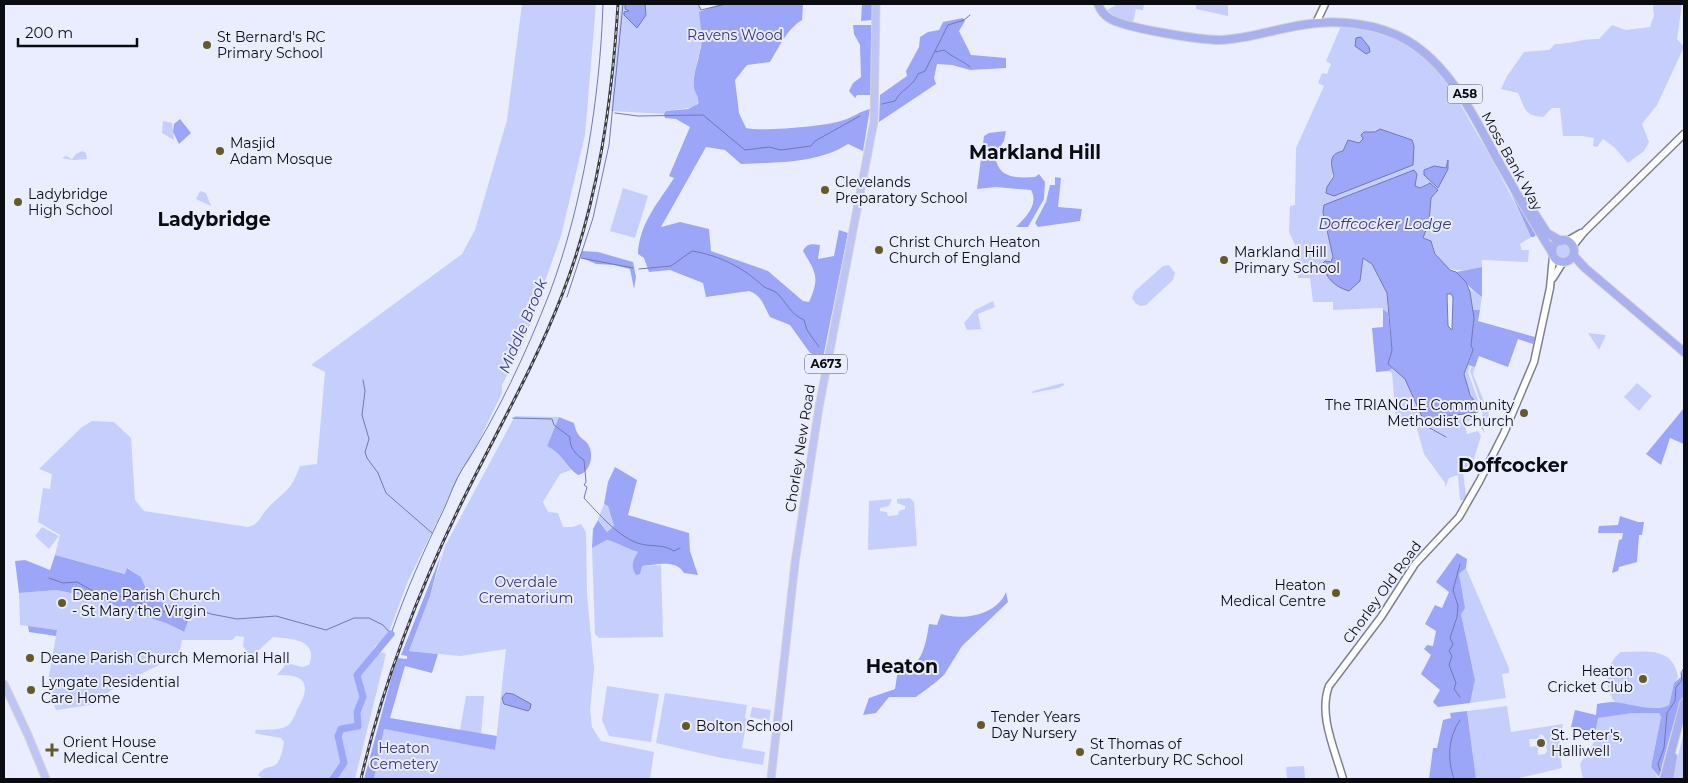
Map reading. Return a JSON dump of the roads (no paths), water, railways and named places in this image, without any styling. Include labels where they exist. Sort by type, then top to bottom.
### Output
[{"type":"highway","name":"A58","points":[[1098,4],[1105,15],[1118,23],[1220,40],[1316,23]]},
{"type":"highway","name":"Moss Bank Way","points":[[1316,23],[1333,19],[1353,19],[1385,25],[1411,37],[1434,54],[1466,97],[1546,233],[1568,246],[1585,268],[1684,352]]},
{"type":"highway","name":"Moss Bank Way","points":[[1316,23],[1366,26],[1383,30],[1408,42],[1432,60],[1452,84],[1479,125],[1552,254]]},
{"type":"highway","name":"Chorley Old Road","points":[[1552,254],[1555,244],[1568,246],[1564,262]]},
{"type":"highway","name":"A58","points":[[1552,254],[1564,262]]},
{"type":"highway","name":"Moss Bank Way","points":[[1564,262],[1585,268]]},
{"type":"highway","points":[[1664,779],[1684,703]]},
{"type":"highway","points":[[1669,779],[1684,719]]},
{"type":"main road","name":"Chorley New Road","points":[[771,779],[795,563],[817,416],[874,121],[876,4]]},
{"type":"main road","points":[[1316,23],[1325,4]]},
{"type":"main road","name":"Chorley Old Road","points":[[1568,246],[1684,134]]},
{"type":"main road","name":"Chorley Old Road","points":[[1342,779],[1325,713],[1325,701],[1329,686],[1381,617],[1409,572],[1459,517],[1470,500],[1502,437],[1530,373],[1541,333],[1550,288],[1552,254]]},
{"type":"main road","name":"Chorley Old Road","points":[[1550,288],[1558,268],[1564,262]]},
{"type":"main road","points":[[4,684],[46,779]]},
{"type":"water","points":[[625,4],[645,4],[646,15],[637,28],[624,15],[624,12],[629,11],[625,9]]},
{"type":"water","points":[[1361,37],[1369,47],[1370,52],[1366,54],[1355,46],[1356,38]]},
{"type":"water","name":"Doffcocker Lodge","points":[[1380,129],[1412,140],[1414,146],[1413,165],[1334,196],[1326,193],[1327,187],[1334,176],[1332,160],[1335,154],[1343,151],[1348,140],[1359,143],[1363,139],[1361,135],[1364,132],[1375,132]]},
{"type":"water","points":[[1448,160],[1448,169],[1438,188],[1424,175],[1424,170],[1434,166],[1446,168]]},
{"type":"water","name":"Doffcocker Lodge","points":[[1414,170],[1417,174],[1415,186],[1420,188],[1430,183],[1438,190],[1431,198],[1429,222],[1423,238],[1431,241],[1435,254],[1450,270],[1456,272],[1466,282],[1470,292],[1474,318],[1471,345],[1473,350],[1464,374],[1470,395],[1478,406],[1478,412],[1424,421],[1405,379],[1388,364],[1392,350],[1387,293],[1372,264],[1363,258],[1360,281],[1349,291],[1335,284],[1326,273],[1323,263],[1325,261],[1331,262],[1333,257],[1323,212],[1324,205]],"holes":[[[1447,294],[1451,294],[1453,297],[1452,330],[1448,326]]]},
{"type":"water","points":[[506,693],[513,694],[531,704],[530,709],[528,711],[504,704],[502,698]]},
{"type":"waterway","name":"Middle Brook","points":[[49,578],[63,583],[77,582],[93,591],[116,595],[171,614],[197,609],[237,619],[276,616],[326,630],[354,618],[369,618],[383,625],[391,634],[429,540],[458,478],[488,427],[521,360],[550,292],[562,258],[580,187],[594,113],[603,4]]},
{"type":"waterway","points":[[567,297],[593,218],[609,145],[623,4]]},
{"type":"waterway","points":[[698,4],[701,10],[726,4]]},
{"type":"waterway","points":[[882,104],[895,101],[918,74],[925,71],[948,25],[964,20],[970,15]]},
{"type":"waterway","points":[[935,52],[944,50],[970,67]]},
{"type":"waterway","points":[[615,113],[638,116],[703,115],[745,150],[769,147],[781,150],[811,146],[815,141],[860,116]]},
{"type":"waterway","points":[[639,269],[671,266],[692,251],[721,259],[739,268],[763,286],[777,293],[791,311],[804,320],[807,330],[819,347]]},
{"type":"waterway","points":[[581,258],[633,268]]},
{"type":"waterway","points":[[363,380],[365,391],[362,415],[369,439],[365,452],[367,458],[378,473],[386,493],[432,533]]},
{"type":"waterway","points":[[513,418],[552,419],[554,425],[570,437],[574,450],[584,460],[586,482],[584,485],[587,487],[584,498],[617,531],[641,544],[666,547],[674,551],[680,548]]},
{"type":"waterway","points":[[1426,422],[1428,427],[1446,437]]},
{"type":"waterway","points":[[1460,564],[1453,590],[1458,606],[1457,617],[1450,638],[1453,644],[1449,651],[1452,656],[1449,665],[1456,683],[1454,689],[1460,697]]},
{"type":"waterway","points":[[333,779],[344,763],[338,736],[341,729],[358,726],[357,712],[363,697],[357,675],[391,634]]},
{"type":"waterway","points":[[1660,771],[1658,764],[1664,748],[1667,713],[1675,701],[1676,687],[1682,680],[1681,673],[1684,668]]},
{"type":"waterway","points":[[1454,779],[1450,764],[1450,749],[1453,734],[1460,720]]},
{"type":"railway","points":[[361,779],[380,708],[416,604],[445,537],[539,349],[562,295],[574,260],[585,224],[601,152],[612,78],[618,4]]},
{"type":"place","name":"St Bernard's RC Primary School","points":[[207,45]]},
{"type":"place","name":"Masjid Adam Mosque","points":[[220,151]]},
{"type":"place","name":"Clevelands Preparatory School","points":[[825,190]]},
{"type":"place","name":"Ladybridge High School","points":[[18,202]]},
{"type":"place","name":"Christ Church Heaton Church of England","points":[[879,250]]},
{"type":"place","name":"Markland Hill Primary School","points":[[1224,260]]},
{"type":"place","name":"The TRIANGLE Community Methodist Church","points":[[1524,413]]},
{"type":"place","name":"Heaton Medical Centre","points":[[1336,593]]},
{"type":"place","name":"Deane Parish Church - St Mary the Virgin","points":[[62,603]]},
{"type":"place","name":"Deane Parish Church Memorial Hall","points":[[30,658]]},
{"type":"place","name":"Heaton Cricket Club","points":[[1643,679]]},
{"type":"place","name":"Lyngate Residential Care Home","points":[[31,690]]},
{"type":"place","name":"Tender Years Day Nursery","points":[[981,725]]},
{"type":"place","name":"Bolton School","points":[[686,726]]},
{"type":"place","name":"St. Peter's, Halliwell","points":[[1541,743]]},
{"type":"place","name":"Orient House Medical Centre","points":[[52,750]]},
{"type":"place","name":"St Thomas of Canterbury RC School","points":[[1080,752]]},
{"type":"district","name":"Markland Hill","points":[[1035,152]]},
{"type":"district","name":"Ladybridge","points":[[214,219]]},
{"type":"district","name":"Doffcocker","points":[[1513,465]]},
{"type":"district","name":"Heaton","points":[[902,666]]},
{"type":"park label","name":"Ravens Wood","points":[[735,35]]},
{"type":"park label","name":"Overdale Crematorium","points":[[526,590]]},
{"type":"park label","name":"Heaton Cemetery","points":[[404,756]]}]
